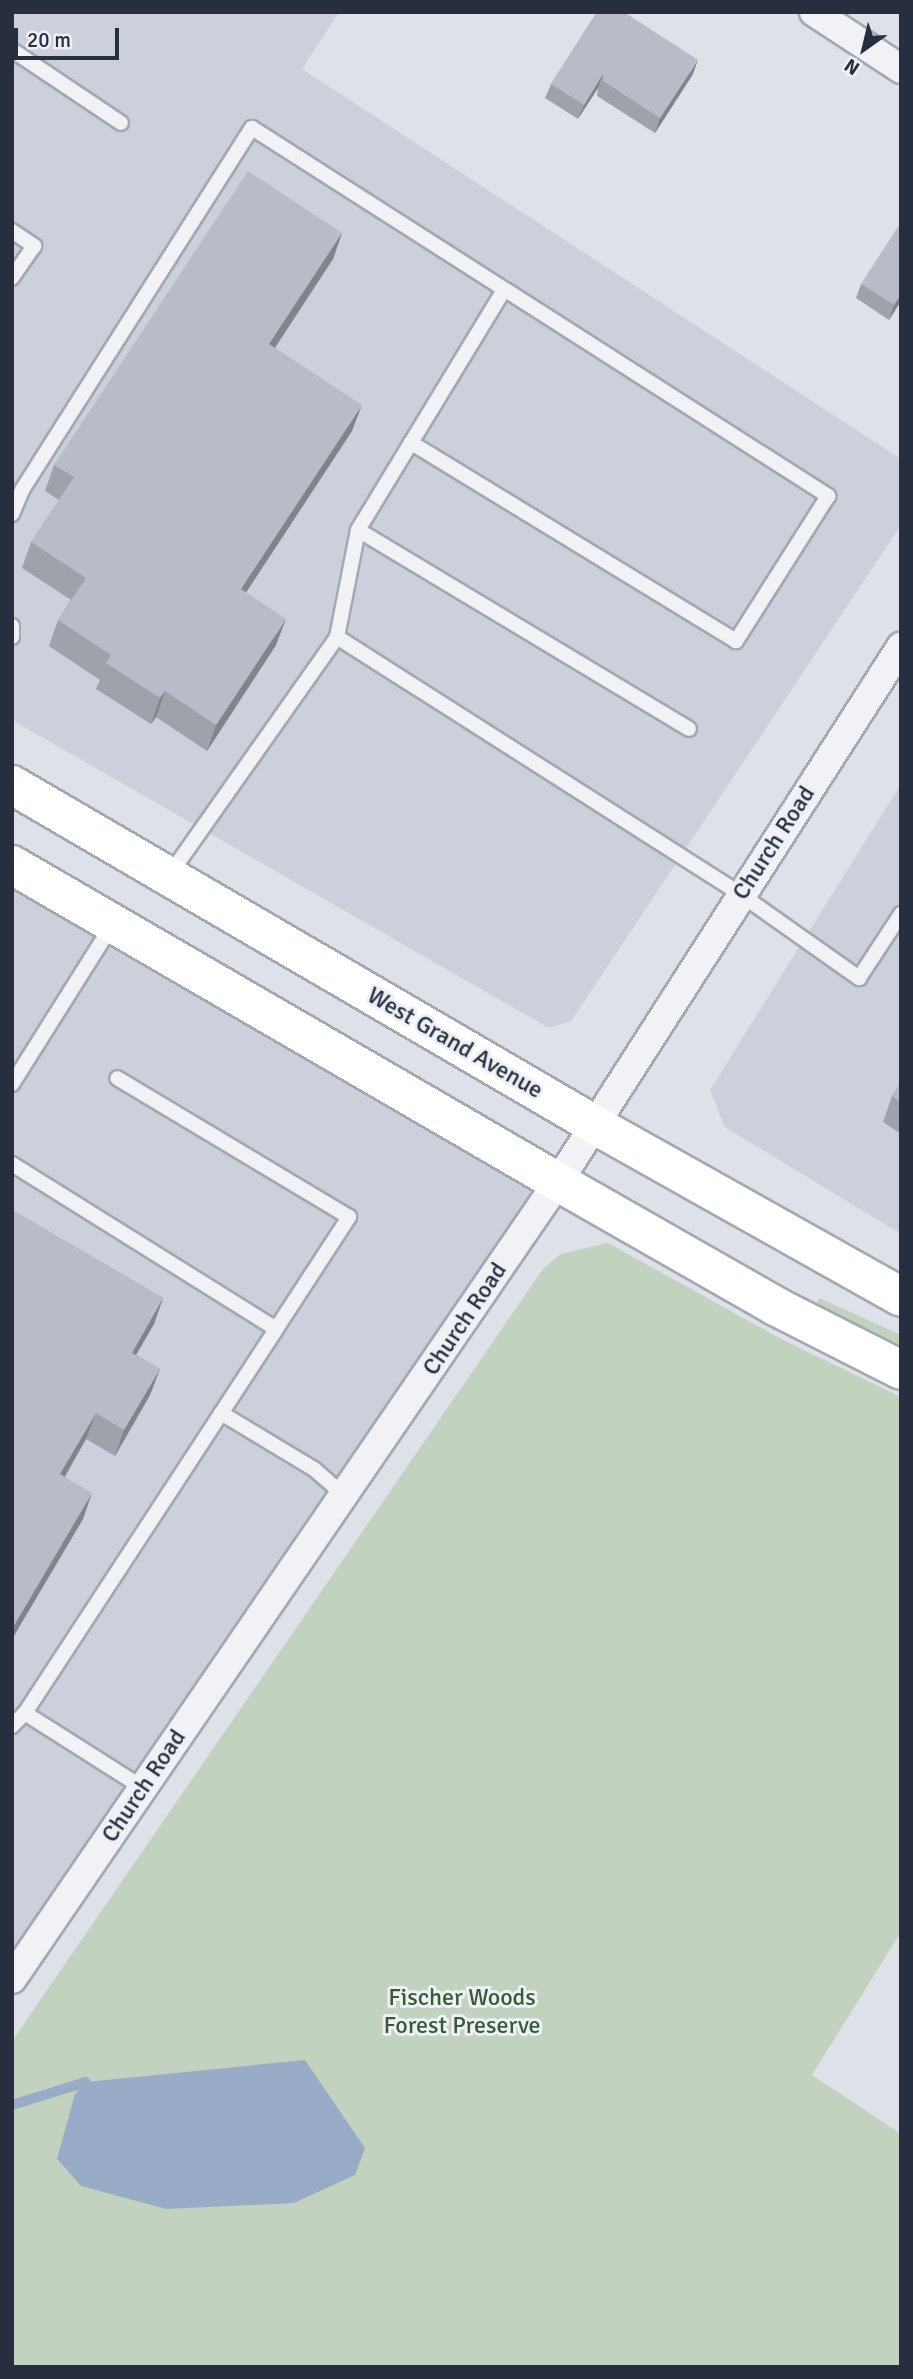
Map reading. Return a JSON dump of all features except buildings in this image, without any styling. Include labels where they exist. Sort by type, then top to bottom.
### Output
[{"type":"main road","name":"West Grand Avenue","points":[[12,785],[595,1125],[901,1297]]},
{"type":"main road","points":[[12,865],[775,1306],[901,1370]]},
{"type":"street","points":[[814,12],[901,69]]},
{"type":"street","name":"Church Road","points":[[12,1979],[558,1182],[740,894],[901,648]]},
{"type":"lane","points":[[12,50],[121,123]]},
{"type":"lane","points":[[12,514],[22,490],[253,128],[828,496],[736,641],[411,443]]},
{"type":"lane","points":[[12,231],[34,246],[12,278]]},
{"type":"lane","points":[[169,876],[337,637],[358,530],[504,290]]},
{"type":"lane","points":[[358,530],[689,729]]},
{"type":"lane","points":[[12,626],[12,637]]},
{"type":"lane","points":[[337,637],[740,894],[859,978],[901,914]]},
{"type":"lane","points":[[12,1084],[113,923]]},
{"type":"lane","points":[[12,1726],[25,1713],[349,1217],[117,1078]]},
{"type":"lane","points":[[12,1164],[276,1329]]},
{"type":"lane","points":[[221,1413],[314,1469],[344,1495]]},
{"type":"lane","points":[[25,1713],[143,1788]]},
{"type":"shaded area","points":[[12,12],[339,12],[302,69],[901,459],[901,525],[571,1021],[549,1028],[12,720]]},
{"type":"shaded area","points":[[901,784],[901,1234],[725,1127],[710,1090]]},
{"type":"shaded area","points":[[12,880],[561,1159],[12,1969]]},
{"type":"green space","name":"Fischer Woods Forest Preserve","points":[[608,1243],[783,1340],[901,1397],[901,1932],[812,2075],[901,2134],[901,2367],[12,2367],[12,2041],[543,1269],[561,1254]]},
{"type":"green space","points":[[819,1298],[901,1335],[901,1346],[817,1304]]},
{"type":"water","points":[[305,2060],[365,2148],[355,2175],[294,2203],[166,2209],[81,2186],[57,2159],[75,2094],[86,2082]]},
{"type":"waterway","points":[[12,2105],[86,2082]]}]
